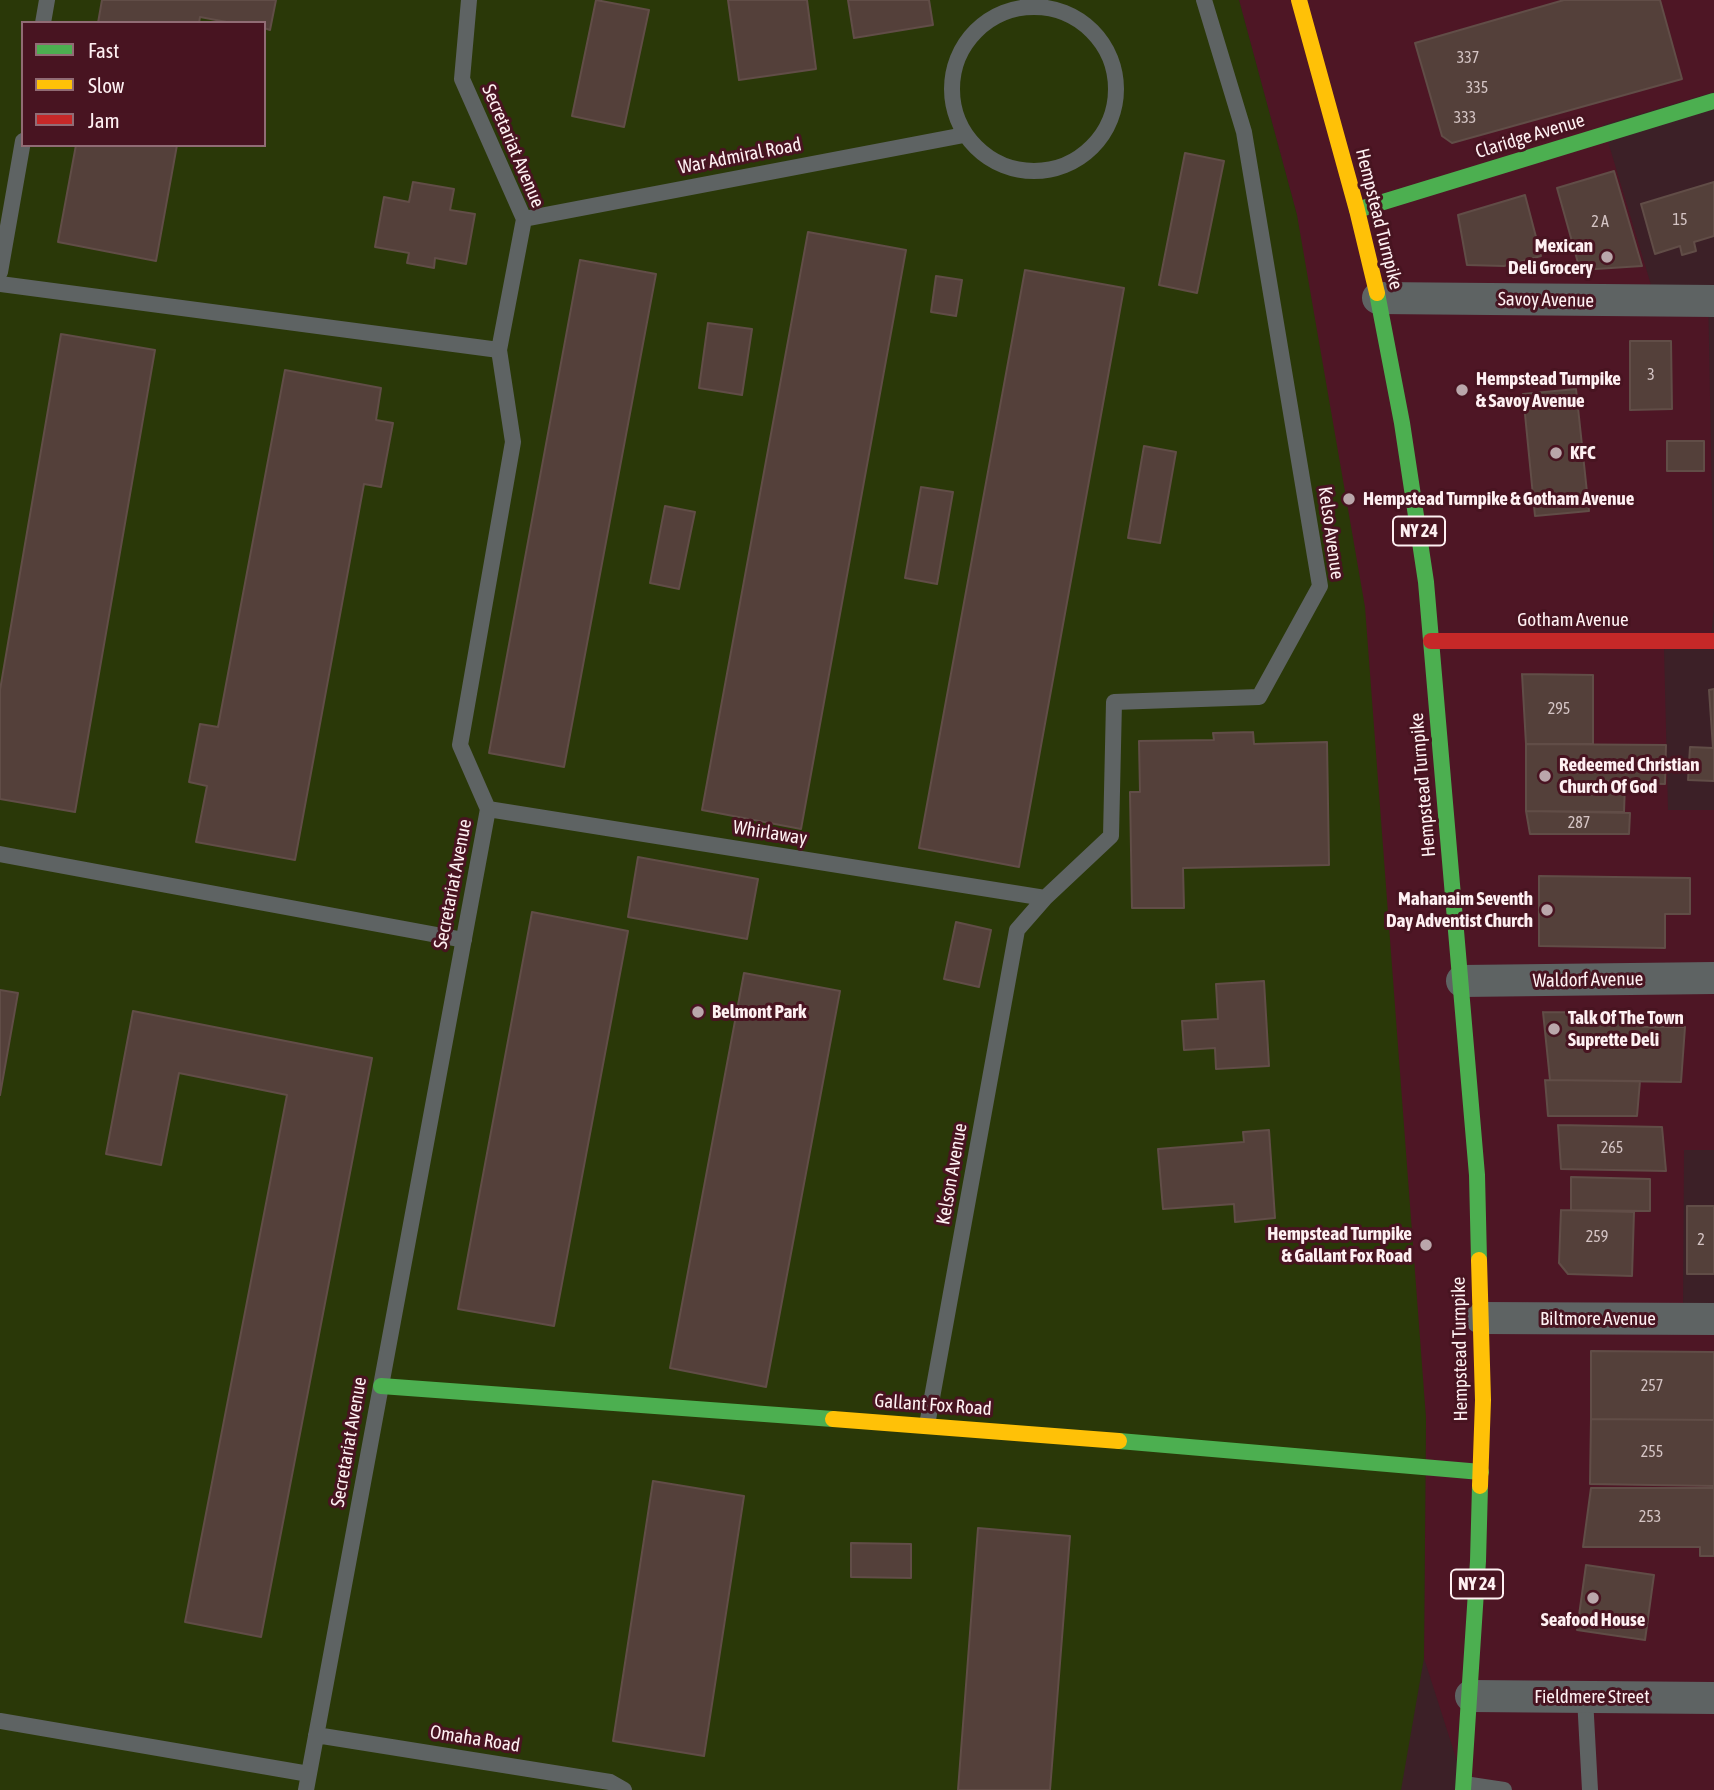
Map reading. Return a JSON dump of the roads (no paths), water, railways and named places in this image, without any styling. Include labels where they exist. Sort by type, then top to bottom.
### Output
[{"type":"main road","name":"Hempstead Turnpike","points":[[1299,0],[1357,210],[1378,298],[1420,534],[1431,640],[1477,1175],[1481,1472],[1464,1787]]},
{"type":"main road","name":"Claridge Avenue","points":[[1357,210],[1714,101]]},
{"type":"main road","name":"Gotham Avenue","points":[[1431,640],[1714,641]]},
{"type":"main road","name":"Gallant Fox Road","points":[[381,1386],[927,1425],[1405,1463],[1481,1472]]},
{"type":"street","name":"Savoy Avenue","points":[[1378,298],[1714,301]]},
{"type":"street","name":"Waldorf Avenue","points":[[1462,981],[1714,978]]},
{"type":"street","name":"Biltmore Avenue","points":[[1481,1318],[1714,1320]]},
{"type":"street","name":"Fieldmere Street","points":[[1471,1696],[1714,1698]]},
{"type":"lane","points":[[43,21],[47,0]]},
{"type":"lane","name":"Secretariat Avenue","points":[[307,1782],[488,808],[460,745],[513,442],[499,350],[524,219],[462,79],[469,0]]},
{"type":"lane","name":"Kelso Avenue","points":[[1017,930],[1045,898],[1111,836],[1114,702],[1259,697],[1320,586],[1244,132],[1204,0]]},
{"type":"lane","points":[[1028,6],[1056,10],[1082,22],[1101,40],[1112,64],[1116,90],[1112,116],[1101,138],[1082,157],[1059,169],[1032,172],[1007,168],[984,156],[964,135],[953,108],[952,80],[960,52],[976,29],[1000,13],[1028,6]]},
{"type":"lane","name":"War Admiral Road","points":[[524,219],[964,135]]},
{"type":"lane","points":[[0,272],[22,147]]},
{"type":"lane","points":[[0,284],[499,350]]},
{"type":"lane","name":"Whirlaway","points":[[488,808],[1045,898]]},
{"type":"lane","points":[[0,854],[464,940]]},
{"type":"lane","name":"Kelson Avenue","points":[[927,1425],[1017,930]]},
{"type":"lane","points":[[1584,1698],[1590,1790]]},
{"type":"lane","points":[[0,1721],[307,1782]]},
{"type":"lane","name":"Omaha Road","points":[[316,1735],[610,1782],[624,1790]]},
{"type":"lane","points":[[1464,1787],[1504,1790]]},
{"type":"place","name":"Mexican Deli Grocery","points":[[1607,257]]},
{"type":"place","name":"Hempstead Turnpike & Savoy Avenue","points":[[1462,390]]},
{"type":"place","name":"KFC","points":[[1556,453]]},
{"type":"place","name":"Hempstead Turnpike & Gotham Avenue","points":[[1349,499]]},
{"type":"place","name":"Redeemed Christian Church Of God","points":[[1545,776]]},
{"type":"place","name":"Mahanaim Seventh Day Adventist Church","points":[[1547,910]]},
{"type":"place","name":"Belmont Park","points":[[698,1012]]},
{"type":"place","name":"Talk Of The Town Suprette Deli","points":[[1554,1029]]},
{"type":"place","name":"Hempstead Turnpike & Gallant Fox Road","points":[[1426,1245]]},
{"type":"place","name":"Seafood House","points":[[1593,1598]]}]
